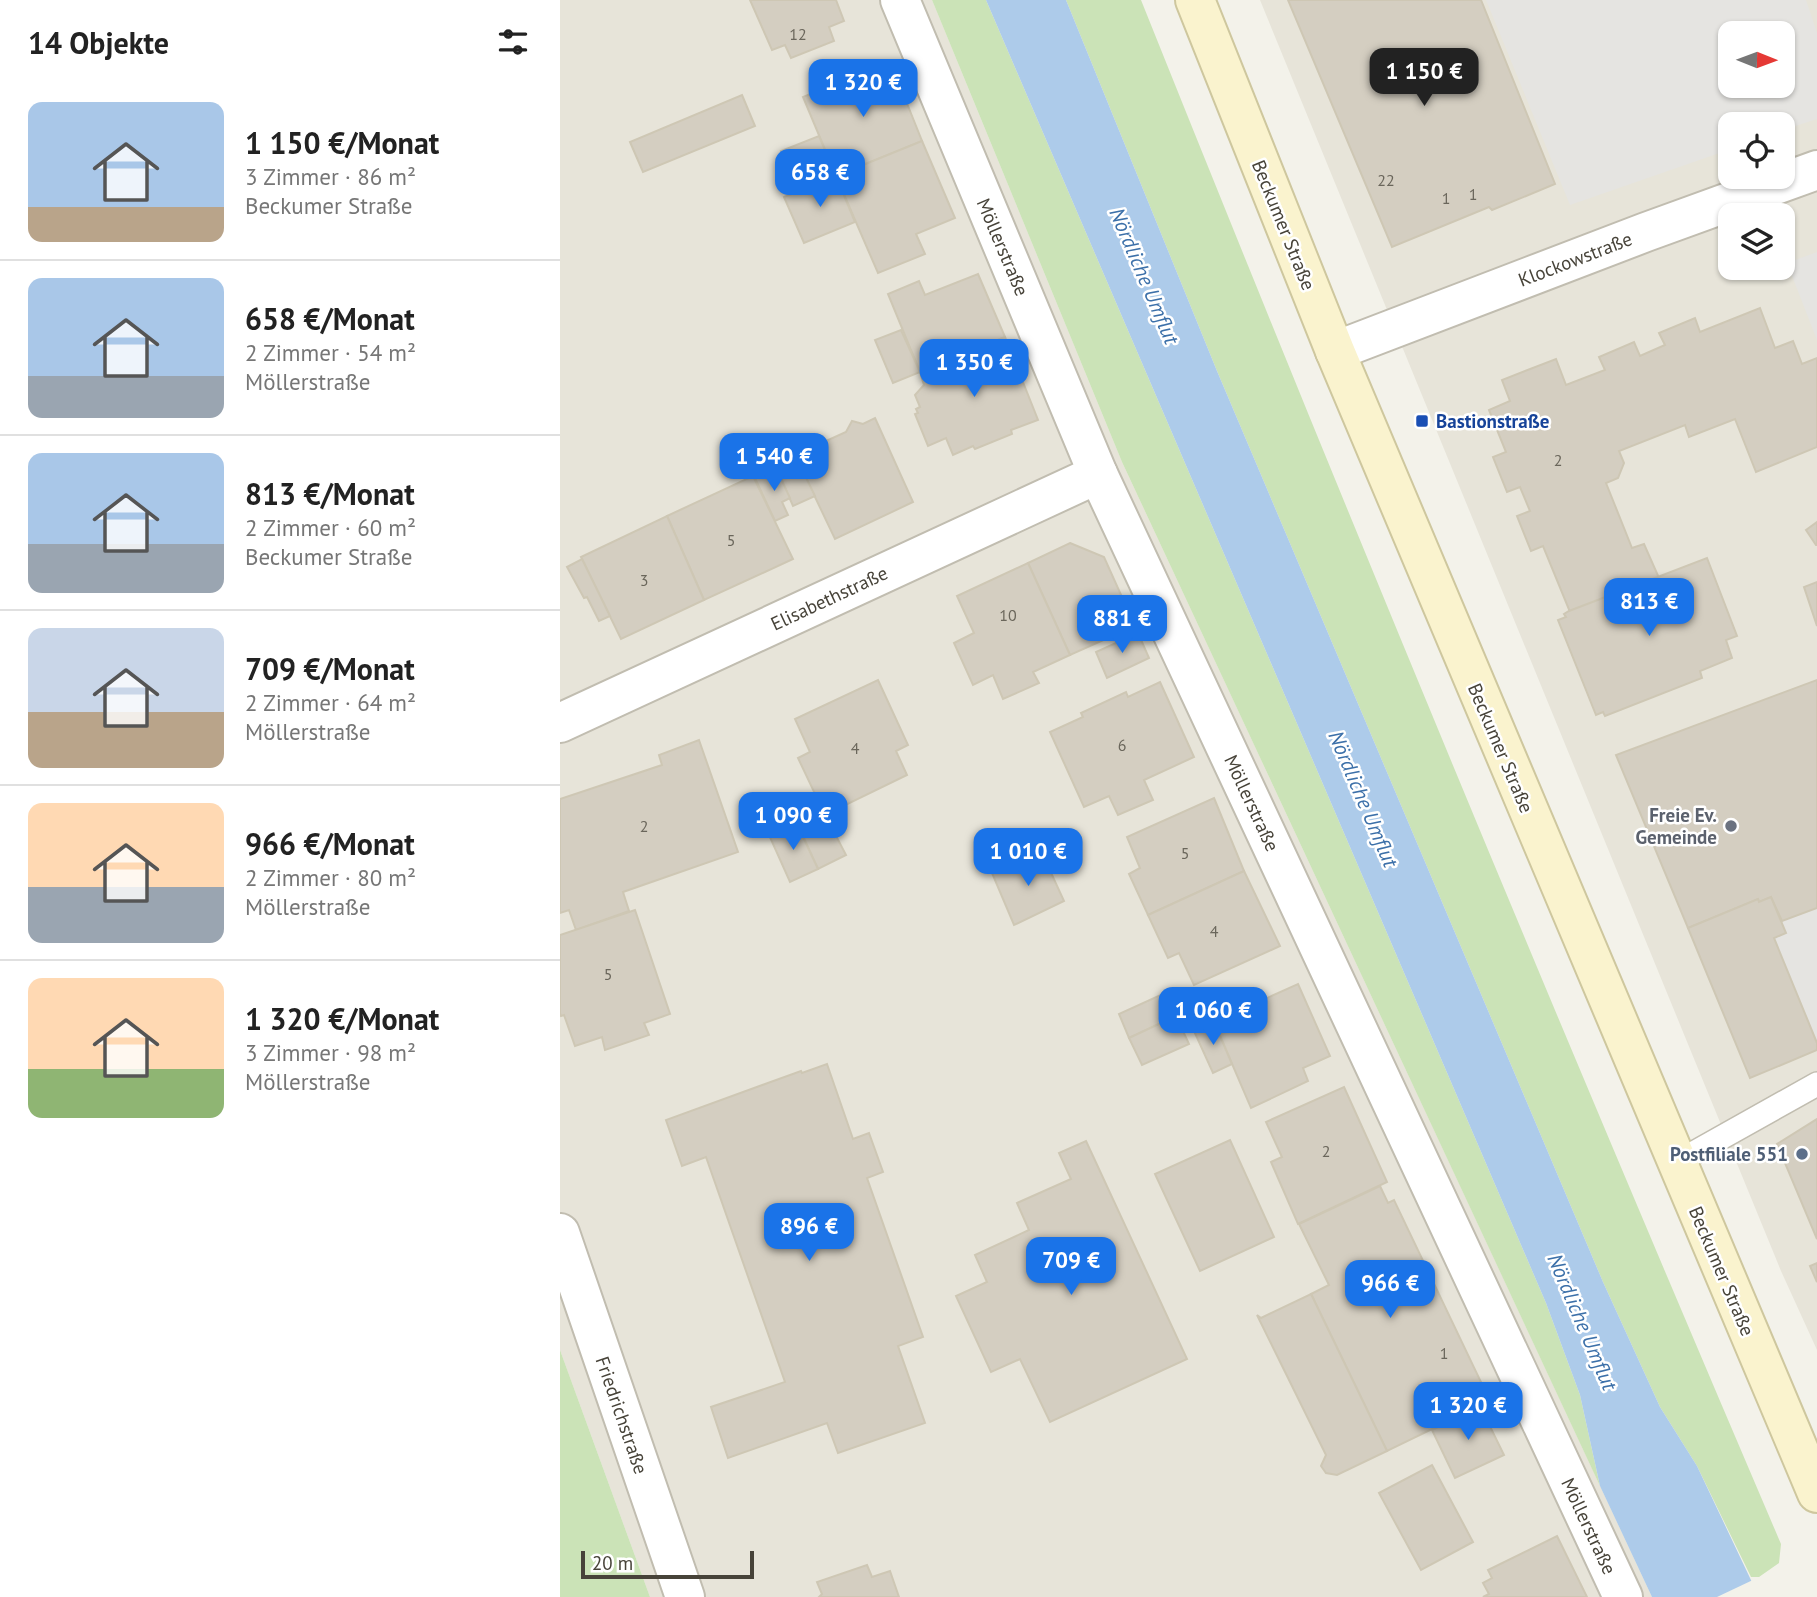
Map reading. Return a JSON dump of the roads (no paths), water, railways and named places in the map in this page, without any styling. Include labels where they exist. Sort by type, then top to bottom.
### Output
[{"type":"main road","name":"Beckumer Straße","points":[[1195,0],[1335,351],[1817,1493]]},
{"type":"street","name":"Möllerstraße","points":[[900,0],[1098,474],[1623,1597]]},
{"type":"street","name":"Klockowstraße","points":[[1335,351],[1817,170]]},
{"type":"street","name":"Elisabethstraße","points":[[560,723],[1098,474]]},
{"type":"street","name":"Friedrichstraße","points":[[560,1233],[685,1597]]},
{"type":"lane","points":[[1676,1163],[1817,1084]]},
{"type":"water","name":"Nördliche Umflut","points":[[986,0],[1066,0],[1217,371],[1603,1282],[1660,1407],[1697,1466],[1759,1597],[1652,1597],[1600,1486],[1580,1395],[1546,1303]]},
{"type":"place","name":"Bastionstraße","points":[[1422,421]]},
{"type":"place","name":"Freie Ev. Gemeinde","points":[[1731,826]]},
{"type":"place","name":"Postfiliale 551","points":[[1802,1154]]}]
